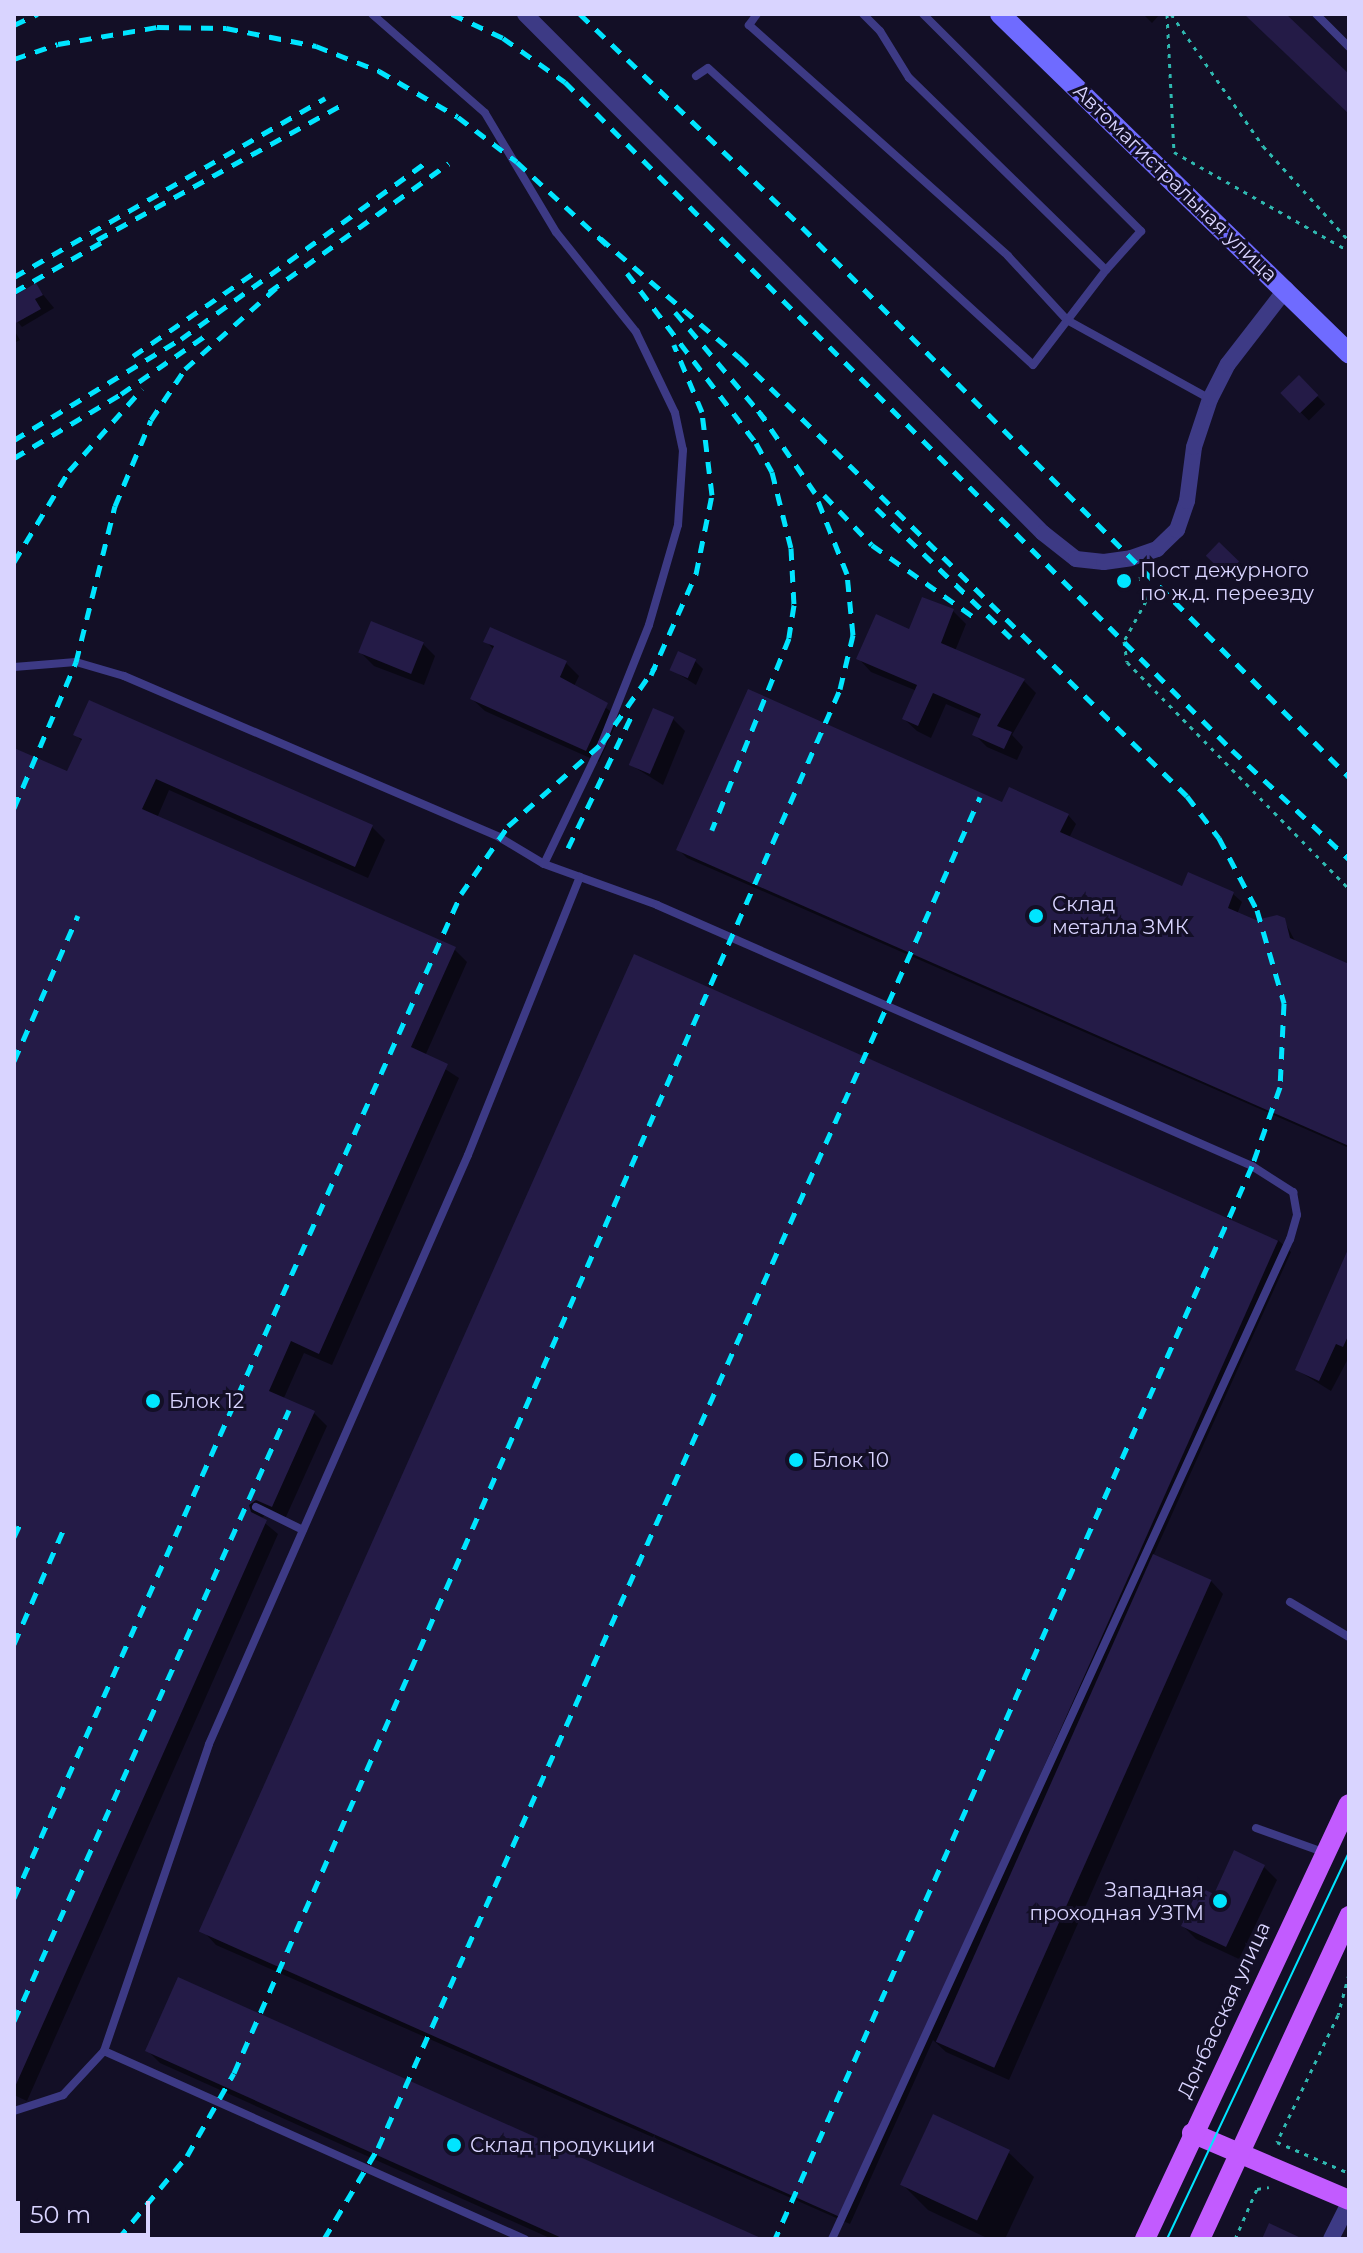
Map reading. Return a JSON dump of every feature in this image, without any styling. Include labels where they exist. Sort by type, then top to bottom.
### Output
[{"type":"main road","name":"Автомагистральная улица","points":[[1000,14],[1349,353]]},
{"type":"main road","name":"Донбасская улица","points":[[1145,2239],[1192,2133],[1349,1804]]},
{"type":"main road","points":[[1200,2239],[1349,1916]]},
{"type":"main road","points":[[1192,2133],[1349,2202]]},
{"type":"street","points":[[525,14],[1043,533],[1076,559],[1118,561],[1170,540],[1187,501],[1194,447],[1210,399],[1228,364],[1286,289]]},
{"type":"street","points":[[1331,2239],[1349,2202]]},
{"type":"lane","points":[[372,14],[485,113],[517,162],[531,195],[636,332],[675,413],[683,450],[678,525],[649,625],[619,704],[544,864]]},
{"type":"lane","points":[[757,14],[749,25],[1008,256],[1067,320],[1210,399]]},
{"type":"lane","points":[[863,14],[880,31],[909,78],[1106,270]]},
{"type":"lane","points":[[696,76],[708,68],[1033,365],[1106,270],[1141,231],[923,14]]},
{"type":"lane","points":[[1316,14],[1349,47]]},
{"type":"lane","points":[[14,667],[76,662],[124,676],[499,837],[544,864],[657,905],[1286,1183],[1296,1204],[1290,1239],[832,2239]]},
{"type":"lane","points":[[14,2111],[63,2095],[104,2051],[209,1744],[468,1155],[580,877]]},
{"type":"lane","points":[[256,1507],[303,1530]]},
{"type":"lane","points":[[1290,1602],[1349,1637]]},
{"type":"lane","points":[[1256,1828],[1327,1853]]},
{"type":"lane","points":[[104,2051],[525,2239]]},
{"type":"path","points":[[1169,14],[1263,146],[1349,241]]},
{"type":"path","points":[[1169,14],[1174,152],[1349,251]]},
{"type":"path","points":[[1140,576],[1146,601],[1124,641],[1127,662],[1349,889]]},
{"type":"path","points":[[1349,1974],[1338,2015],[1277,2142],[1349,2173]]},
{"type":"path","points":[[1235,2239],[1257,2189],[1272,2187]]},
{"type":"building","points":[[1244,14],[1286,14],[1349,74],[1349,114]]},
{"type":"building","points":[[36,283],[43,295],[35,299],[41,309],[14,324],[14,296]]},
{"type":"building","points":[[1299,375],[1318,395],[1300,413],[1280,393]]},
{"type":"building","points":[[1219,542],[1239,561],[1226,575],[1206,556]]},
{"type":"building","points":[[922,597],[954,609],[941,643],[1025,679],[997,726],[1012,732],[1004,749],[972,735],[981,714],[933,693],[918,726],[902,719],[917,685],[856,659],[876,614],[909,629]]},
{"type":"building","points":[[371,621],[424,642],[411,674],[358,653]]},
{"type":"building","points":[[490,627],[567,661],[560,677],[608,703],[586,751],[470,699],[494,646],[483,642]]},
{"type":"building","points":[[678,651],[696,659],[688,678],[669,670]]},
{"type":"building","name":"Склад металла ЗМК","points":[[748,689],[1002,802],[1009,787],[1069,814],[1060,832],[1182,886],[1188,872],[1234,892],[1228,908],[1256,920],[1277,915],[1285,918],[1290,938],[1349,964],[1349,1146],[676,850]]},
{"type":"building","name":"Блок 12","points":[[89,700],[373,825],[355,867],[156,779],[142,809],[456,947],[411,1047],[448,1064],[319,1354],[291,1341],[269,1391],[315,1411],[272,1507],[256,1500],[249,1505],[251,1512],[267,1520],[14,2089],[14,748],[67,771],[82,739],[73,735]]},
{"type":"building","points":[[653,708],[674,717],[650,774],[629,765]]},
{"type":"building","name":"Блок 10","points":[[634,954],[1278,1241],[843,2218],[199,1931]]},
{"type":"building","points":[[1349,1247],[1349,1334],[1343,1347],[1336,1344],[1319,1381],[1295,1370]]},
{"type":"building","points":[[1153,1554],[1211,1580],[994,2068],[936,2042]]},
{"type":"building","name":"Западная проходная УЗТМ","points":[[1234,1850],[1265,1865],[1226,1947],[1181,1926],[1199,1887],[1214,1894]]},
{"type":"building","name":"Склад продукции","points":[[178,1977],[763,2239],[564,2239],[145,2051]]},
{"type":"building","points":[[933,2114],[1010,2150],[977,2221],[900,2185]]},
{"type":"building","points":[[1269,2223],[1303,2239],[1262,2239]]},
{"type":"tram line","points":[[1167,2239],[1349,1852]]},
{"type":"railway","points":[[14,25],[38,14]]},
{"type":"railway","points":[[452,14],[503,38],[565,82],[1232,750],[1349,859]]},
{"type":"railway","points":[[580,14],[802,227],[1349,777]]},
{"type":"railway","points":[[14,59],[58,44],[157,27],[226,28],[316,46],[379,71],[458,117],[517,162],[607,245]]},
{"type":"railway","points":[[14,277],[325,98]]},
{"type":"railway","points":[[97,240],[342,105]]},
{"type":"railway","points":[[269,292],[449,163]]},
{"type":"railway","points":[[14,440],[181,339],[424,164]]},
{"type":"railway","points":[[600,238],[739,357],[1187,796],[1219,838],[1257,910],[1284,1003],[1280,1087],[1252,1166],[775,2239]]},
{"type":"railway","points":[[14,292],[107,239]]},
{"type":"railway","points":[[133,356],[258,270]]},
{"type":"railway","points":[[627,273],[756,443],[772,472],[791,548],[794,605],[789,638],[712,830]]},
{"type":"railway","points":[[14,808],[76,662],[115,506],[151,420],[185,369],[278,286]]},
{"type":"railway","points":[[675,312],[765,419]]},
{"type":"railway","points":[[14,458],[121,394],[209,333]]},
{"type":"railway","points":[[651,675],[696,574],[712,495],[702,412],[674,345]]},
{"type":"railway","points":[[14,562],[69,471],[142,389]]},
{"type":"railway","points":[[118,2239],[187,2156],[234,2073],[840,689],[853,635],[847,574],[815,493],[758,410]]},
{"type":"railway","points":[[824,495],[872,545],[975,618]]},
{"type":"railway","points":[[876,508],[1011,638]]},
{"type":"railway","points":[[14,1898],[461,894],[508,826],[602,743],[655,667]]},
{"type":"railway","points":[[568,848],[634,711]]},
{"type":"railway","points":[[324,2239],[378,2148],[980,797]]},
{"type":"railway","points":[[14,1061],[78,915]]},
{"type":"railway","points":[[14,2021],[289,1410]]},
{"type":"railway","points":[[14,1537],[21,1522]]},
{"type":"railway","points":[[14,1644],[63,1531]]},
{"type":"place","name":"Пост дежурного по ж.д. переезду","points":[[1124,581]]},
{"type":"place","name":"Склад металла ЗМК","points":[[1036,916]]},
{"type":"place","name":"Блок 12","points":[[153,1401]]},
{"type":"place","name":"Блок 10","points":[[796,1460]]},
{"type":"place","name":"Западная проходная УЗТМ","points":[[1220,1901]]},
{"type":"place","name":"Склад продукции","points":[[454,2145]]}]
